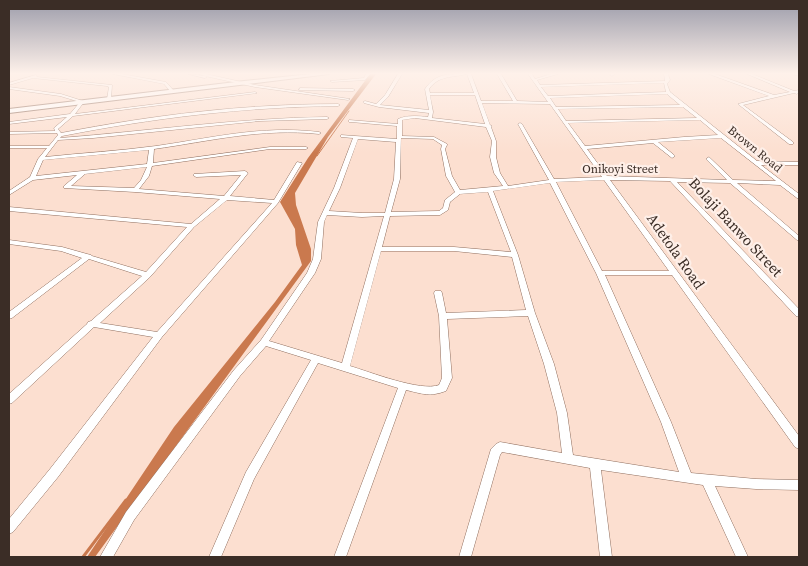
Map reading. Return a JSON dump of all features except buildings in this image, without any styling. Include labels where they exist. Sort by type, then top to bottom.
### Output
[{"type":"street","points":[[78,100],[82,102]]},
{"type":"street","points":[[9,111],[97,100]]},
{"type":"street","points":[[9,123],[196,100]]},
{"type":"street","points":[[257,100],[258,119]]},
{"type":"street","points":[[377,105],[382,100]]},
{"type":"street","points":[[428,100],[430,116]]},
{"type":"street","points":[[551,102],[572,100]]},
{"type":"street","name":"Brown Road","points":[[677,100],[799,197]]},
{"type":"street","points":[[754,100],[740,104],[791,143]]},
{"type":"street","points":[[32,178],[58,135],[56,129],[71,116],[82,102]]},
{"type":"street","points":[[365,102],[490,126]]},
{"type":"street","points":[[507,188],[497,173],[493,158],[494,141],[480,102],[684,106]]},
{"type":"street","name":"Adetola Road","points":[[551,102],[799,444]]},
{"type":"street","points":[[58,135],[141,119],[258,106],[338,105]]},
{"type":"street","points":[[345,367],[379,249],[386,214],[398,173],[398,139],[401,118],[430,116]]},
{"type":"street","points":[[9,134],[108,136],[258,119],[327,118]]},
{"type":"street","points":[[565,122],[701,119]]},
{"type":"street","points":[[350,121],[399,125]]},
{"type":"street","points":[[520,124],[529,143],[552,180],[600,274],[666,422],[687,478]]},
{"type":"street","points":[[42,159],[152,148],[279,130],[319,133]]},
{"type":"street","points":[[325,213],[362,216],[440,213],[446,209],[447,201],[458,192],[449,176],[443,149],[445,145],[434,138],[398,139],[344,136]]},
{"type":"street","points":[[584,148],[723,136]]},
{"type":"street","points":[[106,557],[130,516],[166,466],[264,342],[300,291],[315,264],[320,225],[338,188],[356,138]]},
{"type":"street","points":[[654,141],[672,156]]},
{"type":"street","points":[[9,147],[51,147]]},
{"type":"street","points":[[135,190],[145,180],[151,165],[152,148]]},
{"type":"street","points":[[10,191],[32,178],[151,165],[270,148],[306,148]]},
{"type":"street","points":[[709,158],[732,182],[799,239]]},
{"type":"street","points":[[9,528],[54,473],[159,335],[276,202],[300,162]]},
{"type":"street","points":[[757,163],[799,163]]},
{"type":"street","points":[[83,173],[66,187],[135,190],[276,202]]},
{"type":"street","points":[[9,400],[147,275],[192,226],[226,197],[245,173],[196,175]]},
{"type":"street","name":"Onikoyi Street","points":[[458,192],[507,188],[552,180],[606,178],[782,183]]},
{"type":"street","name":"Bolaji Banwo Street","points":[[672,180],[799,314]]},
{"type":"street","points":[[788,188],[799,188]]},
{"type":"street","points":[[490,190],[515,255],[531,313],[549,364],[562,413],[568,459]]},
{"type":"street","points":[[9,209],[192,226]]},
{"type":"street","points":[[9,242],[62,249],[147,275]]},
{"type":"street","points":[[379,249],[454,249],[515,255]]},
{"type":"street","points":[[9,316],[89,256]]},
{"type":"street","points":[[600,274],[674,273]]},
{"type":"street","points":[[264,342],[403,386],[435,391],[445,386],[447,378],[443,316],[438,293]]},
{"type":"street","points":[[443,316],[531,313]]},
{"type":"street","points":[[91,324],[159,335]]},
{"type":"street","points":[[215,557],[250,476],[316,359]]},
{"type":"street","points":[[340,557],[403,386]]},
{"type":"street","points":[[465,557],[497,448],[504,447],[595,464],[687,478],[799,485]]},
{"type":"street","points":[[595,464],[606,557]]},
{"type":"street","points":[[707,480],[742,557]]},
{"type":"shaded area","points":[[351,100],[356,100],[328,137],[295,193],[296,205],[311,249],[311,261],[95,557],[87,557],[174,427],[275,302],[302,265],[296,245],[295,229],[280,202],[308,158]]},
{"type":"waterway","points":[[317,156],[349,111]]},
{"type":"waterway","points":[[83,557],[126,500]]}]
